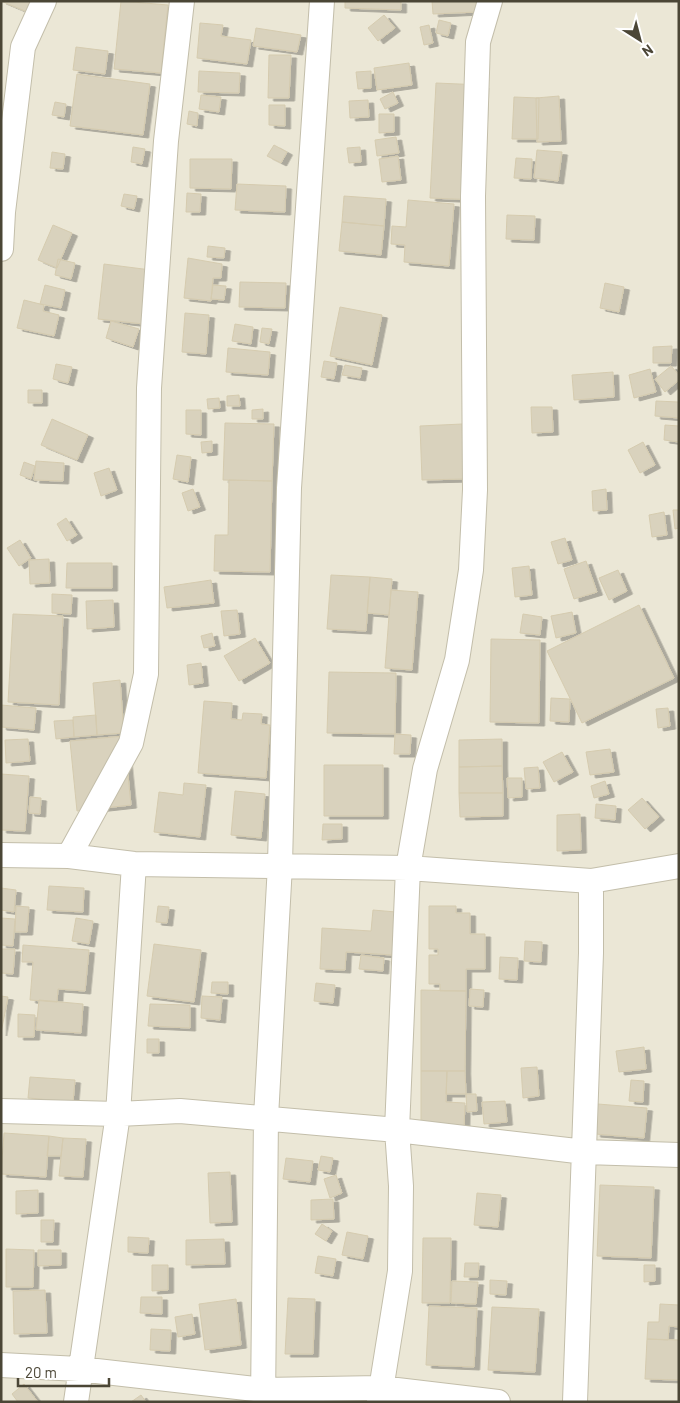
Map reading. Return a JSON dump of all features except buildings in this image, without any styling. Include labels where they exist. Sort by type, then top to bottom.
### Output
[{"type":"street","points":[[1,249],[3,212],[23,48],[44,1]]},
{"type":"street","points":[[69,856],[131,743],[146,674],[149,388],[166,141],[182,1]]},
{"type":"street","points":[[263,1396],[266,1117],[280,865],[289,488],[322,1]]},
{"type":"street","points":[[379,1395],[388,1353],[400,1271],[401,1186],[397,1130],[408,868],[425,769],[457,660],[471,570],[475,490],[473,196],[478,42],[490,1]]},
{"type":"street","points":[[1,855],[69,856],[134,864],[408,868],[591,881],[678,860]]},
{"type":"street","points":[[76,1402],[79,1369],[118,1114],[134,864]]},
{"type":"street","points":[[576,1402],[591,953],[591,881]]},
{"type":"street","points":[[1,1111],[118,1114],[180,1111],[266,1117],[397,1130],[585,1152],[679,1155]]},
{"type":"street","points":[[1,1365],[79,1369],[263,1396],[379,1395],[498,1402]]},
{"type":"shaded area","points":[[1,1],[679,1],[679,1402],[1,1402]]}]
